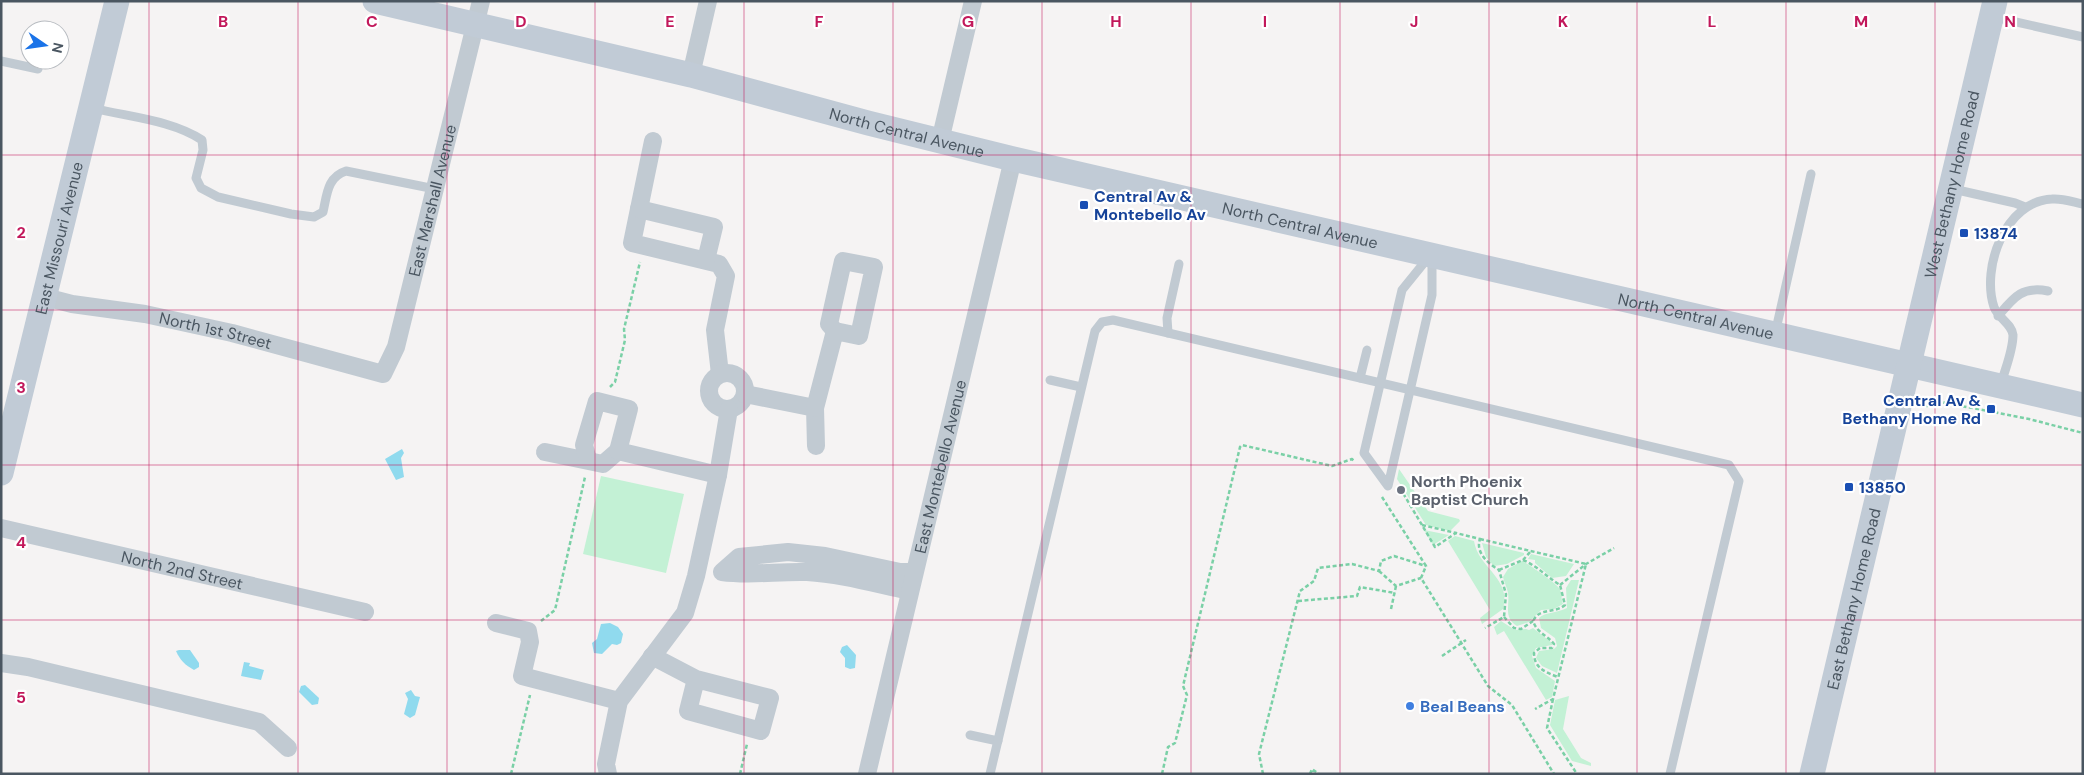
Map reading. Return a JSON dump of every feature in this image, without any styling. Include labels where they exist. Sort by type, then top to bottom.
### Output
[{"type":"main road","name":"East Missouri Avenue","points":[[1,473],[118,1]]},
{"type":"main road","name":"North Central Avenue","points":[[375,1],[478,13],[691,75],[1013,159],[1432,253],[2083,405]]},
{"type":"main road","name":"West Bethany Home Road","points":[[1908,365],[1993,9]]},
{"type":"main road","name":"East Bethany Home Road","points":[[1812,774],[1908,365]]},
{"type":"street","points":[[691,75],[708,1]]},
{"type":"street","points":[[940,141],[973,1]]},
{"type":"street","name":"East Marshall Avenue","points":[[383,374],[396,347],[478,13]]},
{"type":"street","points":[[653,141],[632,243],[719,264],[726,276],[715,330],[720,374]]},
{"type":"street","name":"East Montebello Avenue","points":[[868,774],[914,572],[1013,159]]},
{"type":"street","points":[[639,209],[714,227],[706,260]]},
{"type":"street","name":"North 1st Street","points":[[45,297],[72,304],[145,314],[232,333],[383,374]]},
{"type":"street","points":[[816,446],[815,408],[835,331]]},
{"type":"street","points":[[729,373],[740,378],[743,382],[745,394],[740,405],[729,410],[717,407],[709,397],[709,384],[720,374],[729,373]]},
{"type":"street","points":[[745,394],[815,408]]},
{"type":"street","points":[[545,452],[603,464],[618,451],[629,409],[597,401],[584,445],[588,460]]},
{"type":"street","points":[[608,774],[606,764],[619,701],[685,613],[696,576],[718,475],[729,410]]},
{"type":"street","points":[[618,451],[718,475]]},
{"type":"street","name":"North 2nd Street","points":[[1,528],[365,612]]},
{"type":"street","points":[[722,572],[739,557],[788,552],[825,556],[900,572],[914,572]]},
{"type":"street","points":[[696,576],[722,572],[740,575],[806,572],[833,574],[910,592]]},
{"type":"street","points":[[496,623],[528,631],[530,642],[522,676],[619,701]]},
{"type":"street","points":[[652,656],[696,680],[770,698],[761,731],[688,711],[696,680]]},
{"type":"street","points":[[1,663],[28,667],[259,722],[288,748]]},
{"type":"lane","points":[[1993,9],[2083,37]]},
{"type":"lane","points":[[1,61],[20,65]]},
{"type":"lane","points":[[93,108],[166,125],[190,133],[202,140],[203,150],[196,178],[201,188],[218,197],[291,214],[314,217],[323,212],[331,181],[335,174],[346,171],[435,189]]},
{"type":"lane","points":[[1775,334],[1812,174]]},
{"type":"lane","points":[[1950,189],[2015,203],[2025,207]]},
{"type":"lane","points":[[2000,386],[2013,337],[2012,329],[1998,316],[1992,295],[1994,260],[2008,226],[2025,207],[2052,198],[2083,204]]},
{"type":"lane","points":[[1432,253],[1432,295],[1388,486],[1364,453],[1402,290],[1432,253]]},
{"type":"lane","points":[[1168,333],[1167,318],[1179,264]]},
{"type":"lane","points":[[1998,316],[2010,302],[2027,290],[2048,291]]},
{"type":"lane","points":[[990,774],[1095,331],[1102,322],[1113,320],[1729,465],[1739,481],[1670,774]]},
{"type":"lane","points":[[1360,378],[1367,350]]},
{"type":"lane","points":[[1050,380],[1081,387]]},
{"type":"lane","points":[[970,735],[998,741]]},
{"type":"path","points":[[599,402],[615,382],[625,340],[624,329],[645,246]]},
{"type":"path","points":[[1919,405],[1928,406],[1941,402],[2029,419],[2083,433]]},
{"type":"path","points":[[1162,774],[1168,747],[1175,743],[1187,695],[1182,686],[1240,447],[1242,445],[1332,466],[1352,459],[1356,464]]},
{"type":"path","points":[[528,631],[555,610],[588,460]]},
{"type":"path","points":[[1390,474],[1435,547],[1456,533]]},
{"type":"path","points":[[1380,492],[1426,566]]},
{"type":"path","points":[[1422,525],[1586,564]]},
{"type":"path","points":[[1480,539],[1480,549],[1486,562],[1499,570],[1506,594],[1504,617],[1514,628],[1521,629],[1533,621],[1536,615],[1542,612],[1553,611],[1565,605],[1560,585],[1545,576],[1532,564],[1523,560]]},
{"type":"path","points":[[1560,585],[1586,564],[1614,548]]},
{"type":"path","points":[[1499,570],[1523,560],[1531,551]]},
{"type":"path","points":[[1379,571],[1381,560],[1394,556],[1426,566]]},
{"type":"path","points":[[1263,774],[1259,754],[1300,591],[1314,581],[1318,568],[1352,564],[1379,571],[1396,586]]},
{"type":"path","points":[[1577,774],[1546,728],[1586,564]]},
{"type":"path","points":[[1396,586],[1421,578],[1426,566]]},
{"type":"path","points":[[1421,578],[1488,686],[1512,705],[1554,774]]},
{"type":"path","points":[[1298,601],[1358,596],[1360,586],[1395,593]]},
{"type":"path","points":[[1391,609],[1396,586]]},
{"type":"path","points":[[1485,628],[1504,617]]},
{"type":"path","points":[[1533,621],[1536,629],[1554,644],[1552,648],[1540,648],[1534,653],[1534,661],[1538,667],[1559,678]]},
{"type":"path","points":[[1442,656],[1466,640]]},
{"type":"path","points":[[511,774],[534,679]]},
{"type":"path","points":[[1535,709],[1553,699]]},
{"type":"path","points":[[740,774],[751,728]]},
{"type":"path","points":[[1310,774],[1312,769],[1319,774]]},
{"type":"green space","points":[[1399,469],[1428,511],[1459,519],[1460,521],[1450,531],[1426,525],[1397,479]]},
{"type":"green space","points":[[601,476],[684,494],[666,573],[583,554]]},
{"type":"green space","points":[[1424,530],[1449,535],[1433,545]]},
{"type":"green space","points":[[1455,536],[1474,541],[1481,559],[1499,581],[1503,589],[1505,598],[1503,609],[1482,624],[1480,618],[1490,610],[1448,541]]},
{"type":"green space","points":[[1482,543],[1524,553],[1524,555],[1507,564],[1494,566],[1486,557]]},
{"type":"green space","points":[[1531,554],[1574,564],[1566,576],[1552,578],[1535,563],[1535,560],[1528,559]]},
{"type":"green space","points":[[1522,561],[1559,588],[1563,604],[1554,609],[1541,610],[1529,622],[1517,626],[1510,619],[1508,593],[1503,577],[1508,569]]},
{"type":"green space","points":[[1571,580],[1579,580],[1557,673],[1542,666],[1536,658],[1539,651],[1554,649],[1557,646],[1555,638],[1541,628],[1539,618],[1567,608],[1566,588]]},
{"type":"green space","points":[[1501,621],[1515,630],[1529,630],[1533,628],[1552,643],[1552,645],[1536,648],[1532,656],[1536,668],[1555,681],[1552,697],[1546,700],[1504,631],[1497,635],[1494,627]]},
{"type":"green space","points":[[1569,696],[1563,729],[1581,758],[1591,763],[1591,766],[1572,761],[1550,725],[1555,700]]},
{"type":"water","points":[[402,449],[404,453],[401,458],[404,477],[396,480],[385,459]]},
{"type":"water","points":[[610,623],[618,627],[623,634],[621,643],[617,645],[612,644],[602,654],[594,653],[592,643],[597,639],[601,624]]},
{"type":"water","points":[[847,645],[856,655],[855,668],[845,667],[845,658],[840,652],[842,647]]},
{"type":"water","points":[[190,650],[199,663],[199,667],[194,670],[185,664],[176,651]]},
{"type":"water","points":[[244,662],[250,663],[249,666],[264,670],[261,680],[241,676]]},
{"type":"water","points":[[305,685],[319,698],[318,704],[312,705],[299,692],[301,686]]},
{"type":"water","points":[[411,690],[415,696],[420,697],[415,715],[410,718],[404,714],[408,699],[405,693]]},
{"type":"place","name":"Central Av & Montebello Av","points":[[1084,205]]},
{"type":"place","name":"13874","points":[[1964,233]]},
{"type":"place","name":"Central Av & Bethany Home Rd","points":[[1991,409]]},
{"type":"place","name":"13850","points":[[1849,487]]},
{"type":"place","name":"North Phoenix Baptist Church","points":[[1401,490]]},
{"type":"place","name":"Beal Beans","points":[[1410,706]]}]
